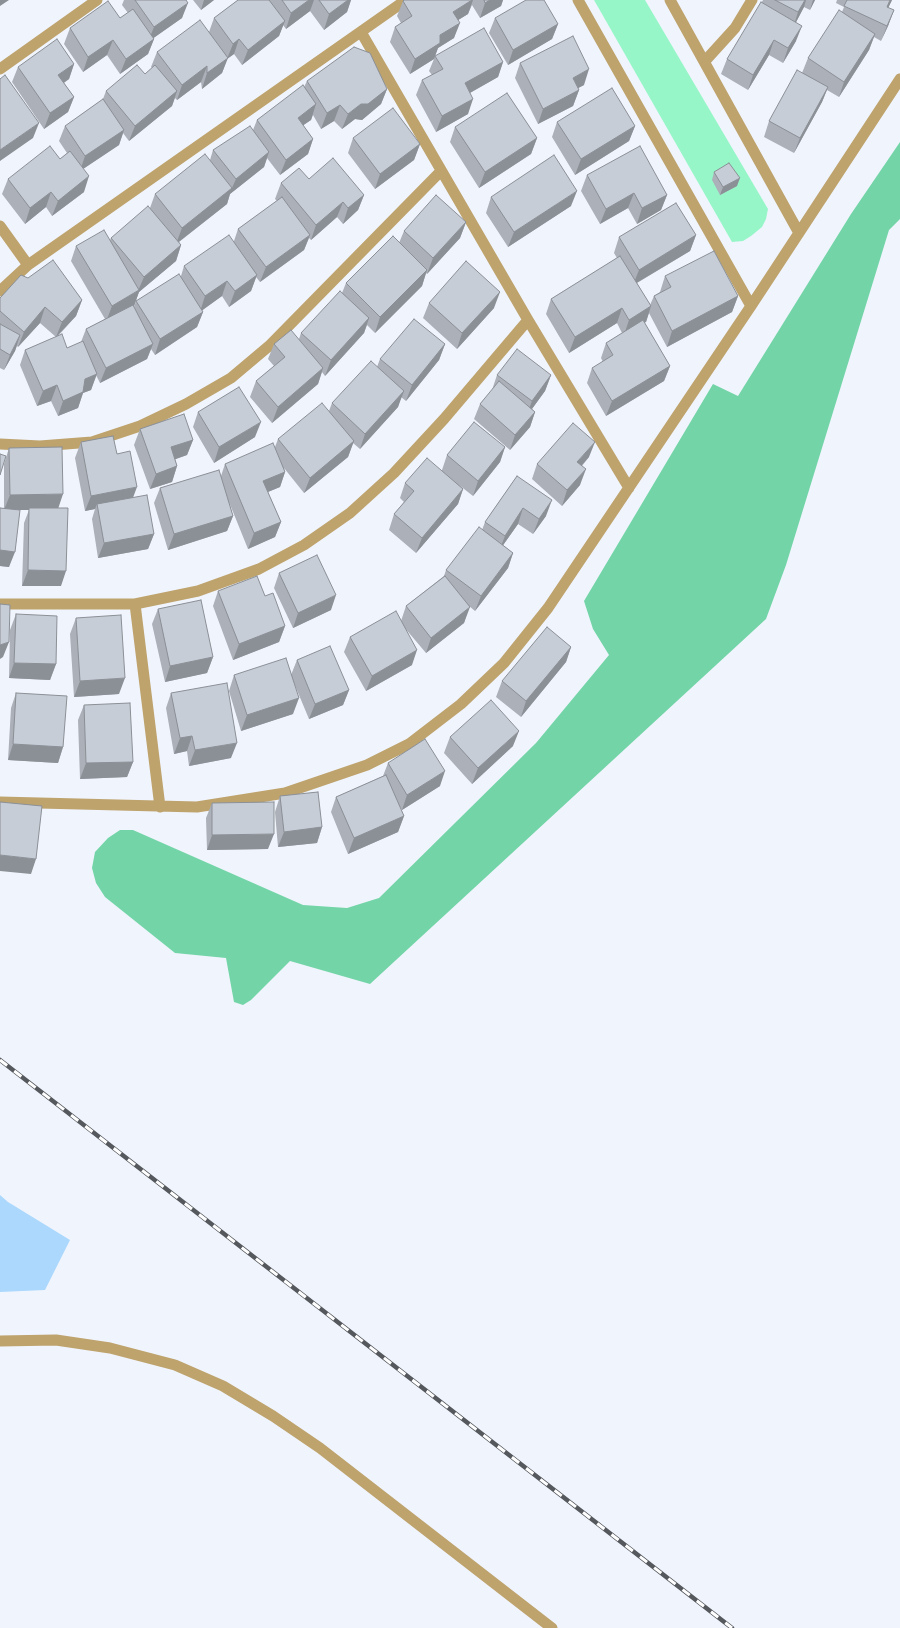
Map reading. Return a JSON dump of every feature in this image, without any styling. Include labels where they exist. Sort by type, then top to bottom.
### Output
[{"type":"street","points":[[0,69],[97,0]]},
{"type":"street","points":[[0,291],[28,264],[406,0]]},
{"type":"street","points":[[578,0],[751,306]]},
{"type":"street","points":[[670,0],[705,61],[798,233]]},
{"type":"street","points":[[705,61],[735,28],[752,0]]},
{"type":"street","points":[[361,32],[528,320],[629,488]]},
{"type":"street","points":[[0,802],[197,807],[285,793],[367,765],[409,744],[461,704],[504,663],[548,608],[751,306],[900,79]]},
{"type":"street","points":[[0,444],[40,446],[92,442],[140,426],[180,407],[231,378],[269,346],[441,171]]},
{"type":"street","points":[[0,226],[28,264]]},
{"type":"street","points":[[0,604],[135,604],[198,591],[259,569],[304,545],[350,513],[394,473],[444,419],[528,320]]},
{"type":"street","points":[[135,604],[160,807]]},
{"type":"street","points":[[0,1340],[56,1340],[110,1348],[175,1365],[223,1386],[273,1416],[320,1448],[552,1628]]},
{"type":"green space","points":[[594,0],[645,0],[768,209],[766,219],[762,227],[751,236],[743,241],[732,242]]},
{"type":"green space","points":[[900,142],[900,219],[889,230],[786,565],[766,619],[370,984],[290,961],[251,1000],[243,1005],[234,1002],[226,958],[175,953],[105,897],[96,883],[92,868],[95,852],[108,838],[120,830],[133,830],[303,905],[347,908],[379,898],[536,743],[609,655],[593,629],[584,601],[713,384],[738,396],[851,214]]},
{"type":"water","points":[[0,1195],[8,1202],[70,1240],[45,1290],[0,1292]]},
{"type":"building","points":[[135,0],[186,0],[188,3],[154,27]]},
{"type":"building","points":[[238,0],[269,0],[285,21],[248,50],[239,39],[233,44],[214,18]]},
{"type":"building","points":[[282,0],[309,0],[291,13]]},
{"type":"building","points":[[319,0],[348,0],[329,14]]},
{"type":"building","points":[[472,0],[453,12],[460,23],[440,35],[440,43],[415,59],[395,27],[412,16],[403,1]]},
{"type":"building","points":[[526,0],[544,0],[558,24],[513,50],[495,18]]},
{"type":"building","points":[[775,0],[805,0],[798,12]]},
{"type":"building","points":[[847,0],[890,0],[887,7],[894,10],[887,26],[844,6]]},
{"type":"building","points":[[108,1],[120,18],[133,9],[154,39],[126,59],[113,40],[88,57],[70,28]]},
{"type":"building","points":[[761,2],[802,26],[788,48],[774,40],[753,75],[727,59]]},
{"type":"building","points":[[839,10],[875,34],[844,82],[808,58]]},
{"type":"building","points":[[200,20],[228,58],[207,73],[207,66],[182,85],[157,52]]},
{"type":"building","points":[[484,28],[503,62],[465,83],[473,99],[442,116],[422,80],[443,69],[435,56]]},
{"type":"building","points":[[573,36],[589,69],[573,78],[579,90],[543,109],[520,63]]},
{"type":"building","points":[[57,39],[74,64],[58,75],[74,97],[50,113],[18,67]]},
{"type":"building","points":[[354,47],[370,53],[387,89],[368,104],[361,104],[348,114],[340,105],[327,113],[307,81]]},
{"type":"building","points":[[137,65],[145,74],[155,65],[177,91],[135,126],[106,91]]},
{"type":"building","points":[[797,70],[828,87],[800,138],[769,121]]},
{"type":"building","points":[[5,75],[39,123],[0,150],[0,79]]},
{"type":"building","points":[[303,85],[316,104],[298,118],[313,139],[286,160],[257,120]]},
{"type":"building","points":[[612,88],[635,126],[581,159],[557,122]]},
{"type":"building","points":[[507,93],[537,138],[485,172],[455,127]]},
{"type":"building","points":[[103,99],[124,130],[85,156],[65,126]]},
{"type":"building","points":[[393,108],[420,144],[380,174],[353,138]]},
{"type":"building","points":[[250,126],[269,152],[236,179],[213,150]]},
{"type":"building","points":[[50,146],[60,159],[70,151],[89,176],[58,201],[51,192],[30,208],[8,179]]},
{"type":"building","points":[[640,146],[667,195],[642,208],[634,193],[606,209],[587,175]]},
{"type":"building","points":[[205,154],[232,188],[182,228],[155,194]]},
{"type":"building","points":[[554,155],[577,191],[514,232],[491,197]]},
{"type":"building","points":[[333,158],[364,195],[348,208],[343,202],[316,225],[281,183],[299,168],[309,179]]},
{"type":"building","points":[[729,163],[740,178],[723,187],[714,172]]},
{"type":"building","points":[[436,195],[466,222],[433,258],[404,231]]},
{"type":"building","points":[[282,197],[310,235],[266,267],[238,229]]},
{"type":"building","points":[[676,203],[696,235],[639,270],[619,237]]},
{"type":"building","points":[[148,206],[181,245],[144,277],[111,238]]},
{"type":"building","points":[[104,230],[139,290],[112,306],[76,246]]},
{"type":"building","points":[[229,235],[257,275],[235,291],[227,281],[205,296],[184,266]]},
{"type":"building","points":[[393,236],[427,270],[380,317],[346,283]]},
{"type":"building","points":[[714,251],[738,296],[672,331],[654,296],[671,287],[665,276]]},
{"type":"building","points":[[620,256],[651,306],[629,320],[622,308],[575,337],[551,299]]},
{"type":"building","points":[[53,260],[82,300],[62,322],[45,307],[24,332],[0,311],[0,298],[21,275],[28,278]]},
{"type":"building","points":[[466,261],[500,292],[462,333],[429,303]]},
{"type":"building","points":[[179,274],[203,312],[160,339],[136,301]]},
{"type":"building","points":[[340,291],[369,318],[331,360],[301,333]]},
{"type":"building","points":[[133,305],[153,344],[106,368],[86,329]]},
{"type":"building","points":[[414,319],[445,344],[412,385],[380,359]]},
{"type":"building","points":[[643,320],[670,366],[612,401],[592,368],[613,355],[606,343]]},
{"type":"building","points":[[0,324],[20,335],[10,355],[0,349]]},
{"type":"building","points":[[291,330],[323,368],[278,407],[256,381],[285,357],[274,344]]},
{"type":"building","points":[[62,334],[67,348],[83,341],[97,374],[85,379],[83,392],[63,401],[57,385],[43,391],[25,350]]},
{"type":"building","points":[[517,349],[551,375],[532,401],[497,375]]},
{"type":"building","points":[[371,361],[404,391],[365,434],[332,403]]},
{"type":"building","points":[[499,381],[535,412],[515,435],[480,404]]},
{"type":"building","points":[[239,387],[261,422],[219,447],[198,412]]},
{"type":"building","points":[[322,403],[354,441],[310,478],[278,439]]},
{"type":"building","points":[[184,414],[193,440],[171,447],[177,466],[156,474],[140,429]]},
{"type":"building","points":[[474,422],[505,447],[478,481],[447,455]]},
{"type":"building","points":[[573,423],[595,442],[577,462],[586,469],[567,490],[537,464]]},
{"type":"building","points":[[113,436],[117,454],[130,451],[137,487],[91,496],[81,442]]},
{"type":"building","points":[[273,443],[285,472],[263,481],[281,522],[254,533],[225,464]]},
{"type":"building","points":[[62,447],[63,494],[10,495],[9,448]]},
{"type":"building","points":[[0,454],[6,456],[0,475]]},
{"type":"building","points":[[427,458],[463,489],[422,538],[394,514],[414,491],[405,483]]},
{"type":"building","points":[[219,470],[233,516],[174,534],[160,488]]},
{"type":"building","points":[[517,476],[552,500],[539,519],[523,508],[505,536],[485,522]]},
{"type":"building","points":[[147,495],[154,534],[104,543],[97,504]]},
{"type":"building","points":[[0,508],[20,510],[15,552],[0,550]]},
{"type":"building","points":[[29,508],[68,508],[66,571],[28,570]]},
{"type":"building","points":[[479,527],[513,553],[481,596],[446,570]]},
{"type":"building","points":[[317,555],[336,595],[298,613],[279,573]]},
{"type":"building","points":[[257,576],[265,596],[273,593],[285,626],[239,644],[218,591]]},
{"type":"building","points":[[445,576],[470,607],[431,638],[406,606]]},
{"type":"building","points":[[201,600],[213,657],[170,666],[158,609]]},
{"type":"building","points":[[0,604],[10,605],[9,642],[0,645]]},
{"type":"building","points":[[396,611],[417,650],[372,676],[350,637]]},
{"type":"building","points":[[16,614],[57,616],[56,664],[14,663]]},
{"type":"building","points":[[121,615],[125,678],[80,681],[76,618]]},
{"type":"building","points":[[547,627],[571,647],[526,701],[502,681]]},
{"type":"building","points":[[330,646],[349,690],[315,704],[297,660]]},
{"type":"building","points":[[286,658],[299,698],[247,715],[234,675]]},
{"type":"building","points":[[227,683],[237,743],[195,750],[192,736],[180,738],[171,693]]},
{"type":"building","points":[[16,693],[67,696],[63,747],[13,744]]},
{"type":"building","points":[[491,700],[519,731],[478,768],[450,737]]},
{"type":"building","points":[[130,703],[133,762],[86,763],[84,705]]},
{"type":"building","points":[[425,739],[445,771],[407,795],[388,763]]},
{"type":"building","points":[[386,775],[404,816],[354,838],[336,797]]},
{"type":"building","points":[[318,792],[322,827],[284,832],[280,796]]},
{"type":"building","points":[[0,802],[42,806],[36,859],[0,855]]},
{"type":"building","points":[[274,802],[274,834],[212,835],[212,803]]},
{"type":"railway","points":[[0,1060],[732,1628]]}]
